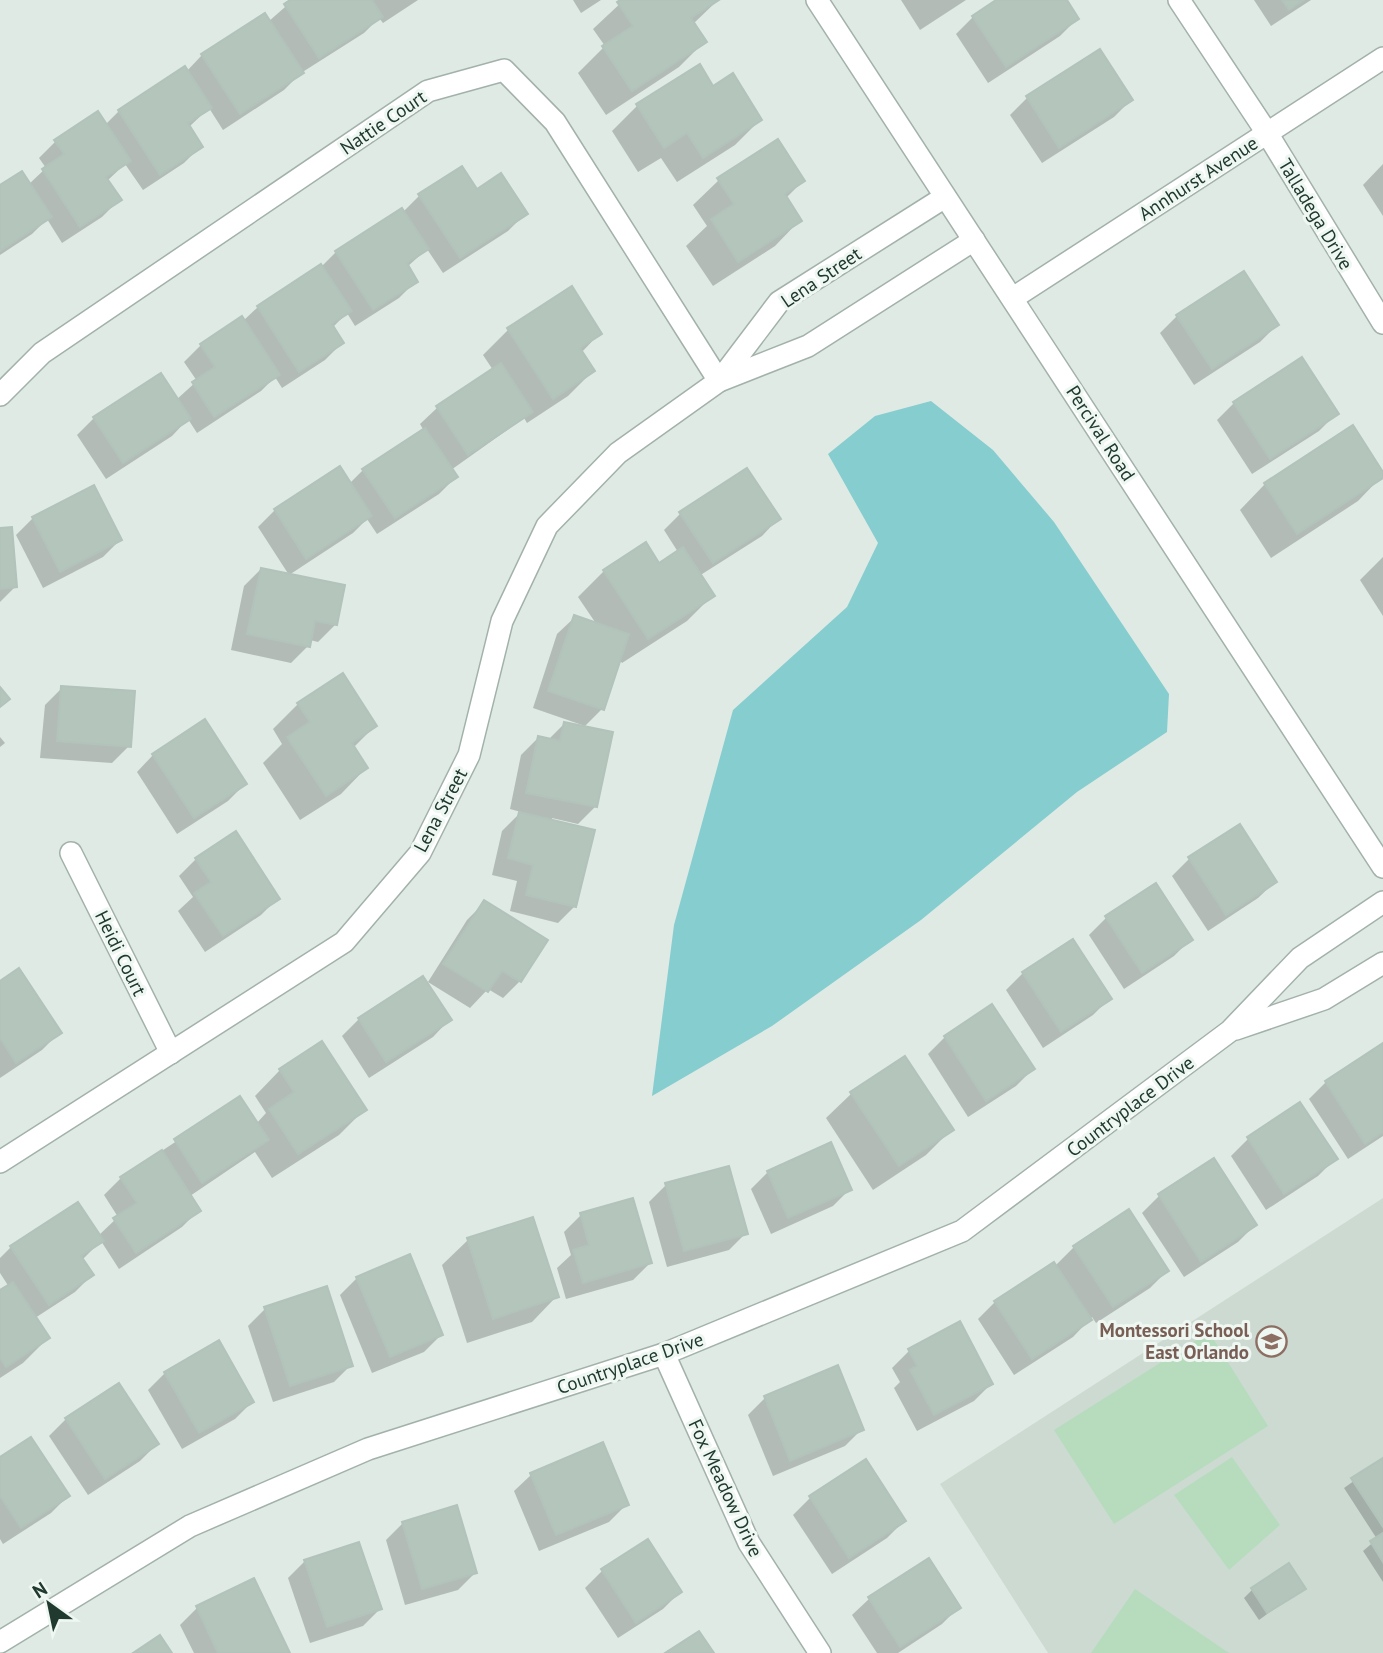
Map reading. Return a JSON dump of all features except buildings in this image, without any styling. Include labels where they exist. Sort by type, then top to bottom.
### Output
[{"type":"street","name":"Percival Road","points":[[817,0],[1383,867]]},
{"type":"street","name":"Talladega Drive","points":[[1179,0],[1267,133],[1383,323]]},
{"type":"street","name":"Annhurst Avenue","points":[[1013,298],[1383,58]]},
{"type":"street","name":"Nattie Court","points":[[0,395],[42,353],[428,91],[505,70],[555,122],[719,381]]},
{"type":"street","name":"Lena Street","points":[[719,381],[779,302],[945,197]]},
{"type":"street","name":"Lena Street","points":[[0,1162],[344,942],[420,853],[469,755],[502,621],[547,526],[618,453],[719,381],[808,346],[974,240]]},
{"type":"street","name":"Heidi Court","points":[[71,853],[171,1053]]},
{"type":"street","name":"Countryplace Drive","points":[[0,1642],[190,1527],[368,1448],[664,1354],[962,1231],[1230,1031],[1300,958],[1383,902]]},
{"type":"street","name":"Countryplace Drive","points":[[1230,1031],[1324,999],[1383,963]]},
{"type":"street","name":"Fox Meadow Drive","points":[[664,1354],[749,1543],[820,1653]]},
{"type":"shaded area","name":"Montessori School East Orlando","points":[[1383,1198],[1383,1653],[1048,1653],[940,1484]]},
{"type":"green space","points":[[1209,1332],[1268,1426],[1114,1524],[1054,1430]]},
{"type":"green space","points":[[1232,1457],[1280,1525],[1229,1570],[1174,1495]]},
{"type":"green space","points":[[1135,1589],[1229,1653],[1091,1653]]},
{"type":"water","points":[[931,401],[993,450],[1054,522],[1169,694],[1167,732],[1077,792],[921,920],[772,1026],[652,1096],[674,925],[733,710],[847,607],[878,543],[828,454],[875,416]]},
{"type":"place","name":"Montessori School East Orlando","points":[[1272,1341]]}]
